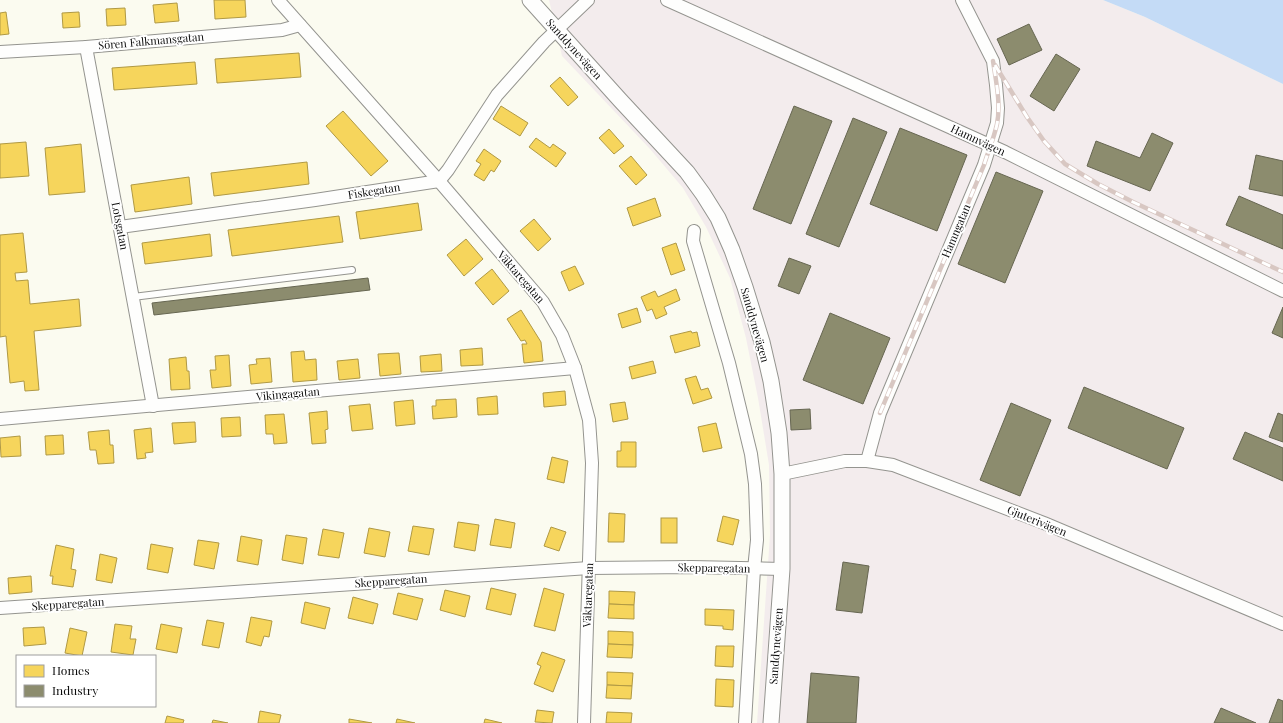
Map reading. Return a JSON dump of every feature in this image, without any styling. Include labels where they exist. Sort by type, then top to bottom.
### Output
[{"type":"street","name":"Väktaregatan","points":[[278,0],[439,181],[543,302],[562,336],[582,388],[589,427],[592,463],[584,723]]},
{"type":"street","name":"Sanddynevägen","points":[[530,0],[687,172],[718,218],[737,264],[762,342],[779,433],[782,474],[782,569],[771,723]]},
{"type":"street","points":[[439,181],[448,170],[497,95],[556,30],[588,0]]},
{"type":"street","name":"Hamnvägen","points":[[667,0],[990,145],[1283,291]]},
{"type":"street","name":"Hamngatan","points":[[867,461],[880,413],[981,173],[997,123],[998,108],[993,62],[962,0]]},
{"type":"street","name":"Sören Falkmansgatan","points":[[0,52],[86,47],[282,30],[300,26]]},
{"type":"street","name":"Lotsgatan","points":[[86,47],[153,406]]},
{"type":"street","name":"Fiskegatan","points":[[120,226],[439,181]]},
{"type":"street","points":[[694,231],[693,241],[729,363],[751,454],[755,484],[757,540],[745,723]]},
{"type":"street","name":"Vikingagatan","points":[[0,419],[575,368]]},
{"type":"street","name":"Gjuterivägen","points":[[782,474],[845,462],[867,461],[893,465],[1044,523],[1283,624]]},
{"type":"street","name":"Skepparegatan","points":[[0,608],[589,568],[692,567],[782,569]]},
{"type":"lane","points":[[133,297],[352,270]]},
{"type":"shaded area","points":[[549,0],[1103,0],[1145,17],[1283,84],[1283,723],[757,723],[770,535],[769,465],[746,338],[730,278],[706,227],[683,188],[650,149],[562,56]]},
{"type":"water","points":[[1103,0],[1283,0],[1283,84],[1145,17]]},
{"type":"building: Homes","points":[[214,0],[245,0],[246,17],[215,19]]},
{"type":"building: Homes","points":[[177,3],[179,21],[155,23],[153,5]]},
{"type":"building: Homes","points":[[125,8],[126,25],[107,26],[106,9]]},
{"type":"building: Homes","points":[[6,12],[9,34],[0,35],[0,13]]},
{"type":"building: Homes","points":[[79,12],[80,27],[63,28],[62,13]]},
{"type":"building: Homes","points":[[299,53],[301,77],[217,83],[215,59]]},
{"type":"building: Homes","points":[[195,62],[197,84],[114,90],[112,68]]},
{"type":"building: Homes","points":[[560,77],[578,97],[568,106],[550,86]]},
{"type":"building: Homes","points":[[501,106],[528,123],[520,136],[493,119]]},
{"type":"building: Homes","points":[[343,111],[388,161],[371,176],[326,126]]},
{"type":"building: Homes","points":[[609,129],[624,146],[614,154],[599,138]]},
{"type":"building: Homes","points":[[536,138],[550,148],[553,144],[566,153],[556,167],[529,147]]},
{"type":"building: Homes","points":[[26,142],[29,176],[0,178],[0,144]]},
{"type":"building: Homes","points":[[81,144],[85,192],[49,195],[45,148]]},
{"type":"building: Homes","points":[[484,149],[501,161],[494,172],[491,170],[484,181],[474,175],[481,164],[476,161]]},
{"type":"building: Homes","points":[[631,156],[647,175],[636,185],[619,166]]},
{"type":"building: Homes","points":[[307,162],[309,184],[214,196],[211,173]]},
{"type":"building: Homes","points":[[189,177],[192,204],[135,212],[131,185]]},
{"type":"building: Homes","points":[[655,198],[661,216],[633,226],[627,208]]},
{"type":"building: Homes","points":[[418,203],[422,230],[360,239],[356,212]]},
{"type":"building: Homes","points":[[339,216],[343,242],[232,256],[228,230]]},
{"type":"building: Homes","points":[[534,219],[551,239],[538,251],[520,231]]},
{"type":"building: Homes","points":[[23,233],[27,272],[15,273],[16,281],[28,280],[30,304],[79,299],[81,326],[34,331],[39,390],[25,391],[24,381],[10,383],[6,336],[0,337],[0,235]]},
{"type":"building: Homes","points":[[210,234],[212,256],[145,264],[142,243]]},
{"type":"building: Homes","points":[[466,239],[483,259],[464,276],[447,255]]},
{"type":"building: Homes","points":[[676,243],[685,270],[671,275],[662,248]]},
{"type":"building: Homes","points":[[575,266],[584,284],[569,291],[561,272]]},
{"type":"building: Homes","points":[[492,269],[509,291],[493,305],[475,283]]},
{"type":"building: Homes","points":[[676,289],[680,300],[664,307],[667,314],[656,319],[652,309],[647,311],[641,297],[655,291],[658,297]]},
{"type":"building: Homes","points":[[637,308],[641,322],[622,328],[618,314]]},
{"type":"building: Homes","points":[[521,310],[541,342],[543,361],[524,363],[522,344],[527,344],[525,340],[521,341],[507,319]]},
{"type":"building: Homes","points":[[691,331],[692,333],[697,332],[700,346],[675,353],[670,336]]},
{"type":"building: Homes","points":[[482,348],[483,365],[461,366],[460,350]]},
{"type":"building: Homes","points":[[304,351],[305,360],[316,359],[317,380],[293,382],[291,352]]},
{"type":"building: Homes","points":[[399,353],[401,374],[380,376],[378,354]]},
{"type":"building: Homes","points":[[441,354],[442,371],[421,372],[420,356]]},
{"type":"building: Homes","points":[[229,355],[231,386],[212,388],[210,370],[216,370],[215,356]]},
{"type":"building: Homes","points":[[186,357],[187,371],[189,371],[190,389],[171,390],[169,359]]},
{"type":"building: Homes","points":[[270,358],[272,382],[251,384],[249,365],[257,364],[256,359]]},
{"type":"building: Homes","points":[[358,359],[360,378],[339,380],[337,361]]},
{"type":"building: Homes","points":[[653,361],[656,373],[632,379],[629,367]]},
{"type":"building: Homes","points":[[696,376],[701,390],[708,388],[712,398],[693,404],[685,379]]},
{"type":"building: Homes","points":[[565,391],[566,405],[544,407],[543,393]]},
{"type":"building: Homes","points":[[497,396],[498,414],[478,415],[477,398]]},
{"type":"building: Homes","points":[[456,399],[457,417],[433,419],[432,406],[436,406],[436,400]]},
{"type":"building: Homes","points":[[413,400],[415,424],[396,426],[394,402]]},
{"type":"building: Homes","points":[[625,402],[628,419],[613,422],[610,404]]},
{"type":"building: Homes","points":[[370,404],[373,429],[352,431],[349,406]]},
{"type":"building: Homes","points":[[327,411],[328,429],[325,430],[326,443],[312,444],[309,413]]},
{"type":"building: Homes","points":[[284,414],[287,443],[274,444],[273,434],[266,434],[265,415]]},
{"type":"building: Homes","points":[[240,417],[241,436],[222,437],[221,418]]},
{"type":"building: Homes","points":[[195,422],[196,442],[174,444],[172,423]]},
{"type":"building: Homes","points":[[716,423],[722,448],[703,452],[698,427]]},
{"type":"building: Homes","points":[[151,428],[153,452],[145,453],[146,458],[137,459],[134,430]]},
{"type":"building: Homes","points":[[109,430],[110,445],[113,445],[114,463],[98,464],[96,450],[90,450],[88,432]]},
{"type":"building: Homes","points":[[63,435],[64,454],[46,455],[45,436]]},
{"type":"building: Homes","points":[[20,436],[21,456],[1,457],[0,438]]},
{"type":"building: Homes","points":[[621,442],[636,442],[636,467],[617,467],[617,451],[621,451]]},
{"type":"building: Homes","points":[[552,457],[568,461],[564,483],[547,479]]},
{"type":"building: Homes","points":[[609,513],[625,514],[624,542],[608,542]]},
{"type":"building: Homes","points":[[723,516],[739,520],[733,545],[717,541]]},
{"type":"building: Homes","points":[[661,518],[677,518],[677,543],[661,543]]},
{"type":"building: Homes","points":[[495,519],[515,523],[511,548],[490,545]]},
{"type":"building: Homes","points":[[458,522],[479,525],[475,551],[454,547]]},
{"type":"building: Homes","points":[[413,526],[434,529],[429,555],[408,551]]},
{"type":"building: Homes","points":[[551,527],[566,532],[559,551],[544,546]]},
{"type":"building: Homes","points":[[369,528],[390,532],[385,557],[364,553]]},
{"type":"building: Homes","points":[[323,529],[344,533],[339,558],[318,555]]},
{"type":"building: Homes","points":[[286,535],[307,538],[303,564],[282,560]]},
{"type":"building: Homes","points":[[241,536],[262,540],[258,565],[237,561]]},
{"type":"building: Homes","points":[[198,540],[219,543],[214,569],[194,565]]},
{"type":"building: Homes","points":[[151,544],[173,548],[168,573],[147,569]]},
{"type":"building: Homes","points":[[56,545],[74,549],[71,569],[76,570],[73,587],[52,584],[53,576],[50,576]]},
{"type":"building: Homes","points":[[100,554],[117,558],[112,583],[96,580]]},
{"type":"building: Homes","points":[[31,576],[32,592],[9,594],[8,578]]},
{"type":"building: Homes","points":[[491,588],[516,594],[511,615],[486,609]]},
{"type":"building: Homes","points":[[544,588],[564,594],[555,631],[534,626]]},
{"type":"building: Homes","points":[[445,590],[470,596],[465,617],[440,610]]},
{"type":"building: Homes","points":[[609,591],[635,592],[634,605],[609,604]]},
{"type":"building: Homes","points":[[398,593],[423,599],[417,620],[393,614]]},
{"type":"building: Homes","points":[[353,597],[378,604],[373,624],[348,618]]},
{"type":"building: Homes","points":[[305,602],[330,608],[325,629],[301,623]]},
{"type":"building: Homes","points":[[609,604],[634,605],[634,619],[608,618]]},
{"type":"building: Homes","points":[[705,609],[734,610],[733,630],[723,629],[723,626],[705,625]]},
{"type":"building: Homes","points":[[251,617],[272,621],[269,637],[264,636],[261,646],[246,642]]},
{"type":"building: Homes","points":[[207,620],[224,623],[219,648],[202,645]]},
{"type":"building: Homes","points":[[115,624],[132,626],[130,639],[136,639],[133,655],[111,652]]},
{"type":"building: Homes","points":[[161,624],[182,628],[177,653],[156,649]]},
{"type":"building: Homes","points":[[44,627],[46,644],[24,646],[23,628]]},
{"type":"building: Homes","points":[[70,628],[87,632],[82,655],[65,653]]},
{"type":"building: Homes","points":[[608,631],[633,632],[633,645],[608,644]]},
{"type":"building: Homes","points":[[608,644],[633,645],[632,658],[607,657]]},
{"type":"building: Homes","points":[[716,646],[734,646],[733,667],[715,666]]},
{"type":"building: Homes","points":[[542,652],[565,660],[553,692],[534,684],[541,666],[537,664]]},
{"type":"building: Homes","points":[[607,672],[633,673],[632,686],[607,685]]},
{"type":"building: Homes","points":[[716,679],[734,680],[733,707],[715,706]]},
{"type":"building: Homes","points":[[607,685],[632,686],[631,699],[606,698]]},
{"type":"building: Homes","points":[[537,710],[554,712],[552,723],[535,722]]},
{"type":"building: Homes","points":[[260,711],[281,715],[279,723],[258,723]]},
{"type":"building: Homes","points":[[607,712],[632,713],[631,723],[606,723]]},
{"type":"building: Homes","points":[[167,716],[184,720],[183,723],[165,723]]},
{"type":"building: Homes","points":[[349,719],[372,723],[349,723]]},
{"type":"building: Homes","points":[[397,719],[415,723],[396,723]]},
{"type":"building: Homes","points":[[485,719],[502,723],[484,723]]},
{"type":"building: Homes","points":[[213,720],[228,723],[212,723]]},
{"type":"building: Industry","points":[[1029,24],[1042,50],[1009,65],[997,39]]},
{"type":"building: Industry","points":[[1056,54],[1080,69],[1054,111],[1030,96]]},
{"type":"building: Industry","points":[[794,106],[832,121],[791,224],[753,209]]},
{"type":"building: Industry","points":[[853,118],[887,132],[839,247],[806,234]]},
{"type":"building: Industry","points":[[900,128],[967,155],[937,231],[870,204]]},
{"type":"building: Industry","points":[[1152,133],[1173,143],[1150,191],[1087,166],[1096,141],[1140,158]]},
{"type":"building: Industry","points":[[1256,155],[1283,161],[1283,196],[1249,189]]},
{"type":"building: Industry","points":[[996,172],[1043,191],[1005,283],[958,264]]},
{"type":"building: Industry","points":[[1239,196],[1283,215],[1283,249],[1226,225]]},
{"type":"building: Industry","points":[[789,258],[811,266],[799,294],[778,286]]},
{"type":"building: Industry","points":[[368,278],[370,290],[154,315],[152,303]]},
{"type":"building: Industry","points":[[1283,307],[1283,338],[1272,333]]},
{"type":"building: Industry","points":[[830,313],[890,338],[863,404],[803,380]]},
{"type":"building: Industry","points":[[1084,387],[1184,428],[1167,469],[1068,428]]},
{"type":"building: Industry","points":[[1011,403],[1051,420],[1020,496],[980,480]]},
{"type":"building: Industry","points":[[810,409],[811,429],[791,430],[790,410]]},
{"type":"building: Industry","points":[[1278,413],[1283,415],[1283,442],[1269,437]]},
{"type":"building: Industry","points":[[1245,432],[1283,448],[1283,481],[1233,459]]},
{"type":"building: Industry","points":[[843,562],[869,566],[862,613],[836,610]]},
{"type":"building: Industry","points":[[811,673],[859,677],[856,723],[807,723]]},
{"type":"building: Industry","points":[[1278,699],[1283,701],[1283,723],[1269,723]]},
{"type":"building: Industry","points":[[1221,708],[1256,723],[1214,723]]},
{"type":"railway","points":[[880,413],[984,165],[993,140],[998,116],[998,92],[993,61]]},
{"type":"railway","points":[[995,65],[1027,117],[1044,141],[1065,164],[1098,184],[1133,202],[1283,272]]}]
